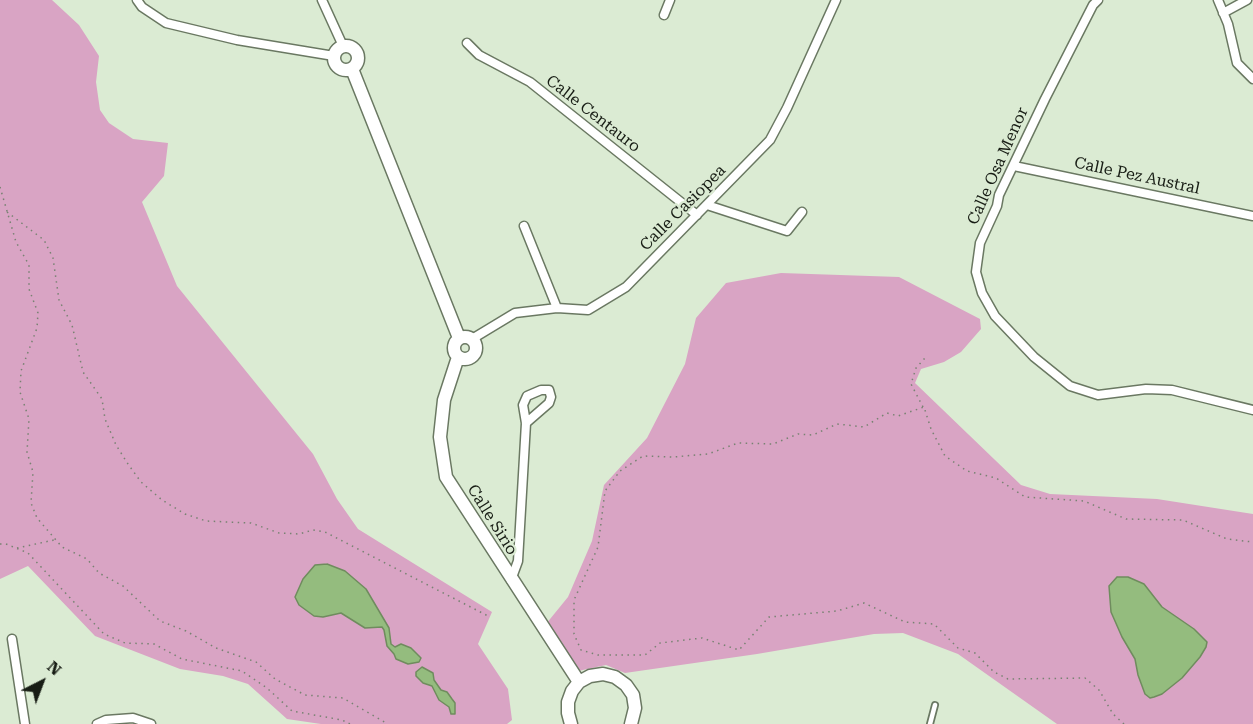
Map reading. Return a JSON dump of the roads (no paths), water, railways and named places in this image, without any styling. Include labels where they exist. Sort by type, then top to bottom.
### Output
[{"type":"street","points":[[137,0],[142,7],[166,23],[237,40],[334,56]]},
{"type":"street","points":[[322,0],[343,46]]},
{"type":"street","points":[[664,15],[670,0]]},
{"type":"street","name":"Calle Casiopea","points":[[465,338],[515,314],[557,308],[588,310],[626,287],[770,140],[836,0]]},
{"type":"street","name":"Calle Osa Menor","points":[[1098,0],[1093,5],[1050,89],[999,195],[997,206],[980,243],[976,272],[981,293],[995,316],[1034,357],[1070,386],[1098,394],[1146,389],[1172,390],[1253,410]]},
{"type":"street","points":[[1218,0],[1228,24],[1237,63],[1253,80]]},
{"type":"street","points":[[1223,13],[1247,0]]},
{"type":"street","name":"Calle Centauro","points":[[467,43],[479,55],[530,82],[697,215]]},
{"type":"street","points":[[343,46],[349,46],[358,53],[356,65],[352,69],[346,70],[337,66],[334,56],[343,46]]},
{"type":"street","points":[[352,69],[465,338],[476,346],[474,355],[466,359],[458,357],[453,349],[456,341],[465,338]]},
{"type":"street","name":"Calle Pez Austral","points":[[1014,166],[1253,216]]},
{"type":"street","points":[[707,205],[787,231],[802,212]]},
{"type":"street","points":[[524,226],[557,308]]},
{"type":"street","name":"Calle Sirio","points":[[458,357],[444,400],[441,437],[446,477],[579,682]]},
{"type":"street","points":[[511,580],[518,561],[526,423]]},
{"type":"street","points":[[12,639],[25,724]]},
{"type":"street","points":[[571,724],[568,702],[572,691],[579,682],[590,676],[603,674],[615,677],[626,685],[633,695],[635,723]]},
{"type":"street","points":[[97,724],[106,720],[133,718],[151,724]]},
{"type":"lane","points":[[930,724],[935,705]]}]
